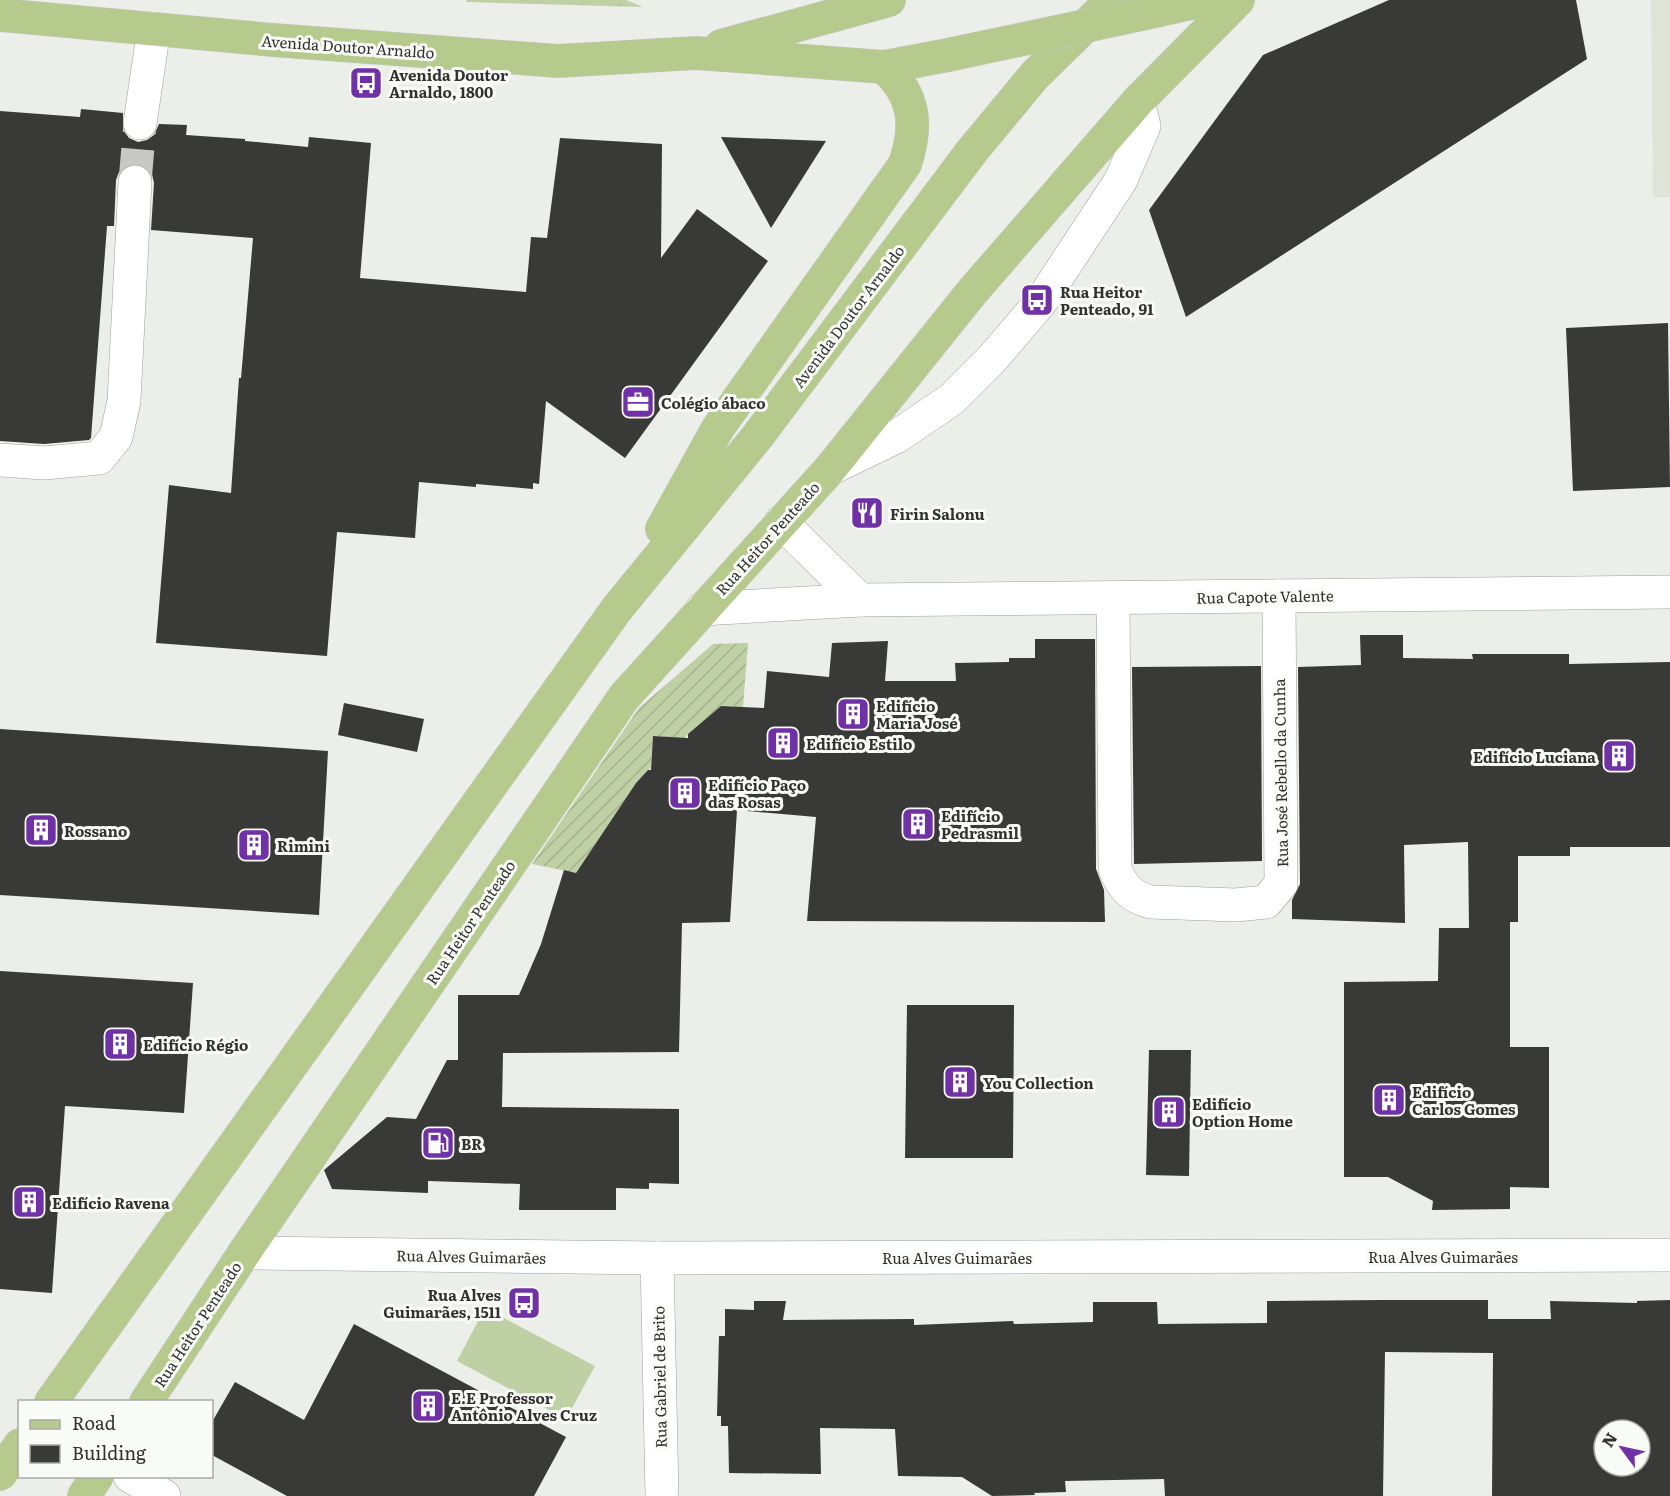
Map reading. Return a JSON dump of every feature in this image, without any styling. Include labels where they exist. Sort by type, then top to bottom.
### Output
[{"type":"main road","name":"Avenida Doutor Arnaldo","points":[[696,53],[890,0]]},
{"type":"main road","name":"Avenida Doutor Arnaldo","points":[[616,610],[757,437],[972,151],[1035,75],[1112,0]]},
{"type":"main road","name":"Avenida Doutor Arnaldo","points":[[0,15],[273,40],[558,61],[696,53],[884,67],[1206,0]]},
{"type":"main road","name":"Rua Heitor Penteado","points":[[147,1400],[244,1253],[624,697],[830,470],[972,292],[1138,101],[1238,0]]},
{"type":"main road","points":[[52,1400],[616,610],[718,428],[905,164],[911,147],[913,131],[911,106],[895,77],[884,67]]},
{"type":"main road","points":[[0,1474],[18,1449]]},
{"type":"main road","points":[[84,1496],[96,1478]]},
{"type":"street","points":[[140,123],[154,29]]},
{"type":"street","name":"Rua Heitor Penteado","points":[[830,470],[896,437],[952,399],[991,360],[1040,303],[1121,180],[1144,126],[1138,101]]},
{"type":"street","points":[[0,460],[44,463],[99,458],[116,437],[123,401],[135,182]]},
{"type":"street","points":[[781,522],[860,600]]},
{"type":"street","name":"Rua Capote Valente","points":[[702,609],[860,600],[1670,592]]},
{"type":"street","name":"Rua José Rebello da Cunha","points":[[1113,598],[1115,869],[1120,882],[1129,894],[1151,902],[1236,905],[1266,902],[1281,884],[1279,596]]},
{"type":"street","name":"Rua Alves Guimarães","points":[[244,1253],[657,1258],[1670,1255]]},
{"type":"street","name":"Rua Gabriel de Brito","points":[[657,1258],[662,1496]]},
{"type":"street","points":[[133,1478],[164,1496]]},
{"type":"shaded area","points":[[1651,0],[1670,0],[1670,197],[1653,197]]},
{"type":"green space","points":[[467,0],[626,0],[643,7],[466,2]]},
{"type":"green space","points":[[748,643],[743,707],[721,706],[684,738],[653,736],[651,767],[636,783],[576,873],[532,864],[639,708],[713,644]]},
{"type":"green space","points":[[485,1308],[595,1366],[566,1419],[457,1361]]},
{"type":"building","points":[[1389,0],[1576,0],[1587,59],[1186,317],[1149,210],[1263,55]]},
{"type":"building","points":[[81,109],[123,113],[123,130],[129,138],[138,142],[154,135],[159,124],[187,125],[186,135],[308,147],[309,137],[371,143],[360,278],[526,292],[531,237],[547,238],[560,138],[662,144],[661,258],[697,209],[768,261],[625,458],[546,401],[539,484],[533,483],[533,489],[419,482],[415,538],[337,532],[327,656],[156,643],[169,485],[231,493],[239,378],[241,378],[253,238],[151,230],[154,183],[152,174],[146,167],[137,163],[126,166],[119,172],[116,180],[114,226],[107,226],[91,438],[44,444],[0,441],[0,111],[80,117]]},
{"type":"building","points":[[721,137],[826,141],[771,228]]},
{"type":"building","points":[[1668,323],[1670,487],[1573,491],[1566,328]]},
{"type":"building","points":[[1360,635],[1403,635],[1403,658],[1473,659],[1472,654],[1569,654],[1569,664],[1670,662],[1670,847],[1570,847],[1570,856],[1518,856],[1518,922],[1510,922],[1510,1047],[1549,1047],[1549,1188],[1510,1187],[1510,1209],[1432,1210],[1433,1201],[1388,1177],[1344,1177],[1344,982],[1438,981],[1439,928],[1469,928],[1468,842],[1404,845],[1405,923],[1292,919],[1292,900],[1300,884],[1298,667],[1361,665]]},
{"type":"building","points":[[1035,639],[1095,639],[1096,869],[1104,890],[1105,922],[807,921],[816,817],[737,810],[730,922],[682,923],[679,1052],[503,1053],[502,1107],[679,1109],[679,1184],[649,1183],[649,1189],[616,1188],[616,1210],[519,1210],[520,1184],[428,1181],[428,1193],[332,1189],[324,1170],[387,1117],[416,1119],[447,1060],[458,1060],[458,995],[519,995],[541,944],[564,870],[576,873],[636,783],[648,770],[651,770],[653,736],[688,738],[688,734],[721,706],[764,708],[767,671],[829,677],[832,643],[888,641],[885,681],[956,681],[955,663],[1009,662],[1009,658],[1035,658]]},
{"type":"building","points":[[1261,666],[1262,861],[1134,864],[1132,667]]},
{"type":"building","points":[[344,703],[424,719],[417,752],[338,735]]},
{"type":"building","points":[[0,729],[328,751],[319,915],[0,895]]},
{"type":"building","points":[[0,971],[193,983],[184,1113],[65,1106],[52,1293],[0,1289]]},
{"type":"building","name":"You Collection","points":[[907,1005],[1014,1005],[1013,1158],[905,1158]]},
{"type":"building","name":"Edifício Option Home","points":[[1149,1050],[1191,1050],[1189,1176],[1146,1175]]},
{"type":"building","points":[[1488,1300],[1488,1319],[1551,1319],[1550,1301],[1637,1303],[1637,1301],[1670,1300],[1670,1496],[1492,1496],[1493,1353],[1385,1352],[1383,1496],[1165,1496],[1164,1479],[1065,1481],[1066,1492],[992,1496],[962,1477],[898,1476],[895,1429],[820,1428],[821,1474],[729,1473],[728,1426],[721,1426],[721,1416],[717,1416],[719,1336],[725,1336],[725,1309],[754,1310],[754,1301],[786,1301],[783,1320],[914,1319],[914,1325],[1013,1321],[1014,1324],[1093,1322],[1093,1302],[1157,1302],[1158,1324],[1267,1323],[1267,1301]]},
{"type":"building","name":"E.E Professor Antônio Alves Cruz","points":[[354,1324],[566,1437],[534,1496],[287,1496],[213,1456],[213,1420],[235,1382],[304,1420]]},
{"type":"tunnel","points":[[135,182],[140,123]]},
{"type":"place","name":"Avenida Doutor Arnaldo, 1800","points":[[366,83]]},
{"type":"place","name":"Rua Heitor Penteado, 91","points":[[1037,300]]},
{"type":"place","name":"Colégio ábaco","points":[[638,402]]},
{"type":"place","name":"Firin Salonu","points":[[867,513]]},
{"type":"place","name":"Edifício Maria José","points":[[853,714]]},
{"type":"place","name":"Edifício Estilo","points":[[783,743]]},
{"type":"place","name":"Edifício Luciana","points":[[1619,756]]},
{"type":"place","name":"Edifício Paço das Rosas","points":[[685,793]]},
{"type":"place","name":"Edifício Pedrasmil","points":[[918,824]]},
{"type":"place","name":"Rossano","points":[[41,830]]},
{"type":"place","name":"Rimini","points":[[254,845]]},
{"type":"place","name":"Edifício Régio","points":[[120,1044]]},
{"type":"place","name":"You Collection","points":[[960,1082]]},
{"type":"place","name":"Edifício Carlos Gomes","points":[[1389,1100]]},
{"type":"place","name":"Edifício Option Home","points":[[1169,1112]]},
{"type":"place","name":"BR","points":[[438,1143]]},
{"type":"place","name":"Edifício Ravena","points":[[29,1202]]},
{"type":"place","name":"Rua Alves Guimarães, 1511","points":[[524,1303]]},
{"type":"place","name":"E.E Professor Antônio Alves Cruz","points":[[428,1406]]}]
